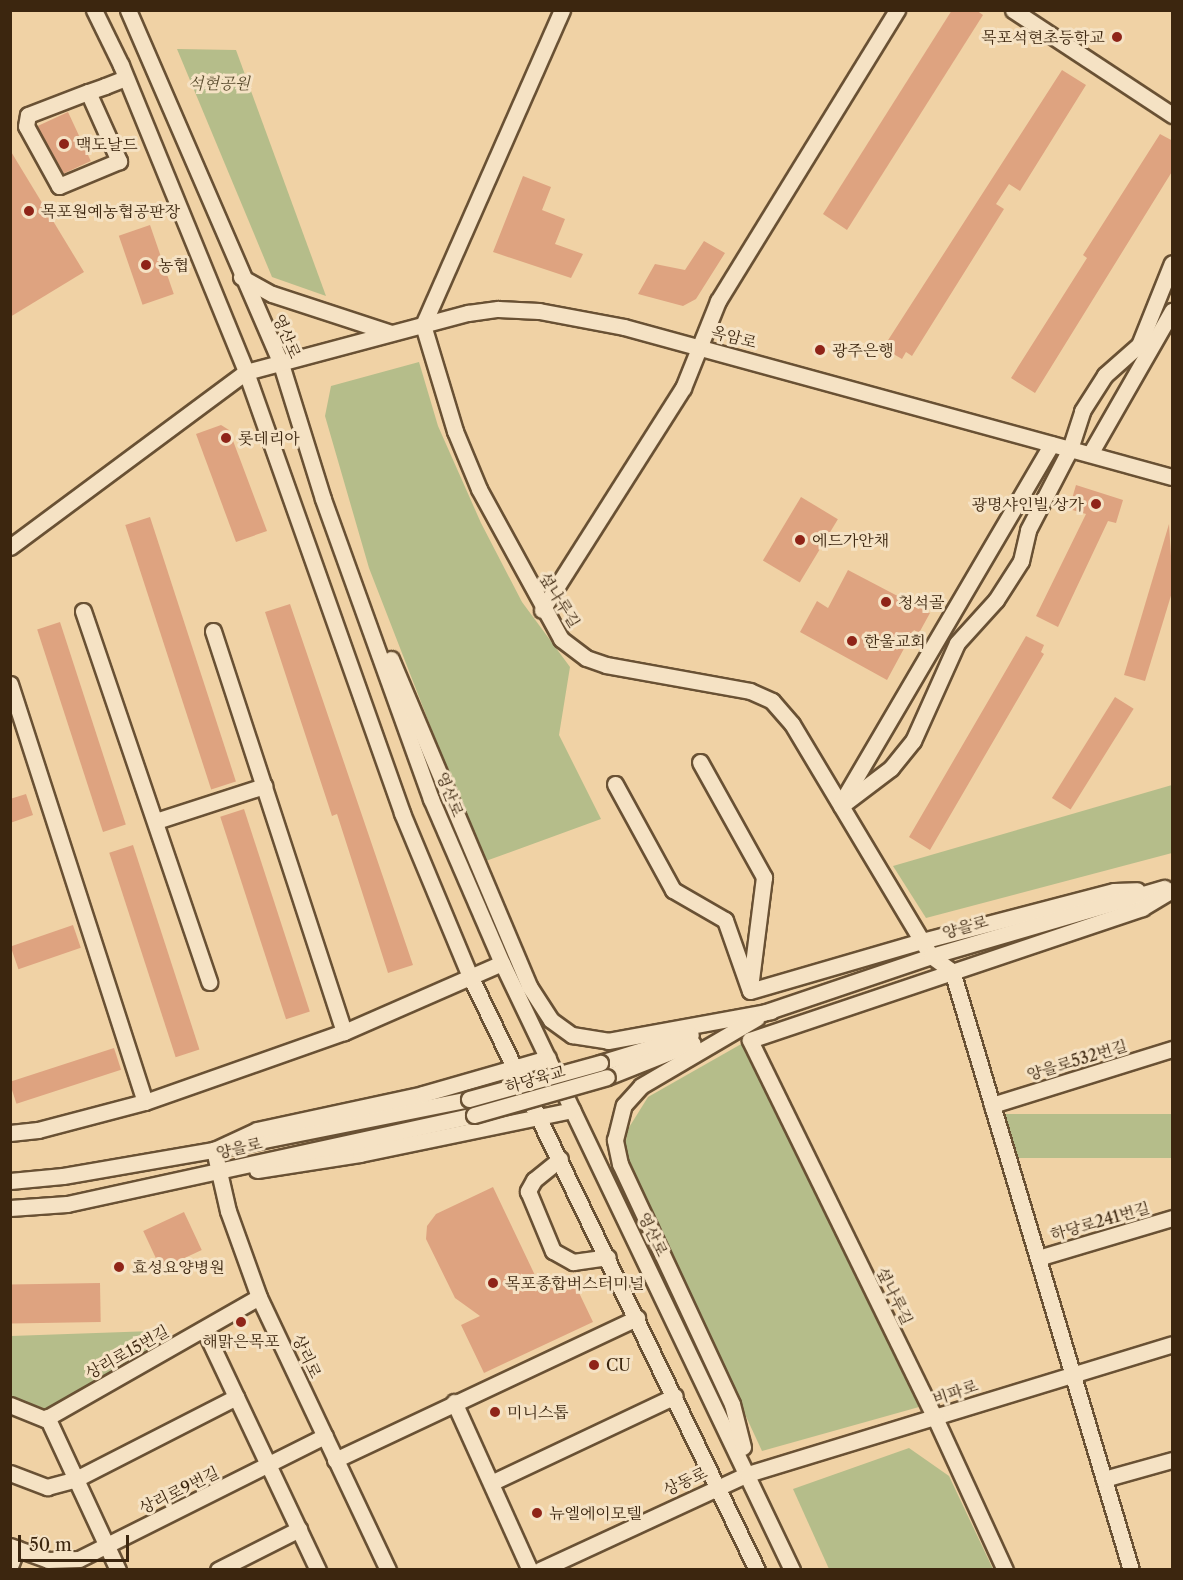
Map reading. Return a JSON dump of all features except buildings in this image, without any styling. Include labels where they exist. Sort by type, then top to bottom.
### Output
[{"type":"street","points":[[94,10],[126,78],[246,372],[402,813],[470,976],[608,1257],[757,1569]]},
{"type":"street","name":"영산로","points":[[128,10],[176,114],[241,277],[281,364],[323,499],[431,799],[502,963],[792,1569]]},
{"type":"street","points":[[423,325],[562,10]]},
{"type":"street","points":[[542,610],[683,388],[718,301],[897,10]]},
{"type":"street","points":[[1013,10],[1173,115]]},
{"type":"street","points":[[88,92],[119,161],[59,186],[26,126],[28,115],[88,92],[126,78]]},
{"type":"street","points":[[841,805],[891,768],[913,741],[957,643],[996,600],[1021,561],[1038,507],[1070,449],[1082,411],[1098,384],[1139,345],[1173,264]]},
{"type":"street","points":[[241,277],[272,294],[391,333]]},
{"type":"street","name":"옥암로","points":[[246,372],[468,313],[525,309],[572,316],[698,346],[1173,477]]},
{"type":"street","points":[[1090,454],[1173,311]]},
{"type":"street","name":"섶나루길","points":[[423,325],[466,461],[542,610],[561,639],[586,658],[606,665],[750,691],[772,701],[792,724],[819,774],[841,805],[931,956]]},
{"type":"street","points":[[10,547],[246,372]]},
{"type":"street","points":[[841,805],[1052,444]]},
{"type":"street","points":[[323,499],[541,1010],[572,1035],[608,1041],[771,1011]]},
{"type":"street","points":[[82,611],[156,821],[209,982]]},
{"type":"street","points":[[213,631],[344,1032]]},
{"type":"street","points":[[10,684],[145,1102]]},
{"type":"street","points":[[700,762],[764,877],[750,991]]},
{"type":"street","points":[[615,784],[673,890],[725,920],[750,991]]},
{"type":"street","points":[[156,821],[264,786]]},
{"type":"street","points":[[750,991],[922,941],[1114,891],[1169,888]]},
{"type":"street","points":[[952,971],[1142,908],[1169,888]]},
{"type":"street","name":"양을로","points":[[600,1062],[771,1011],[931,956],[1169,888]]},
{"type":"street","points":[[931,956],[952,971],[1131,1569]]},
{"type":"street","points":[[10,1133],[38,1130],[145,1102],[344,1032],[502,963]]},
{"type":"street","name":"섶나루길","points":[[952,971],[750,1040],[935,1418],[1005,1569]]},
{"type":"street","points":[[748,1473],[732,1404],[620,1164],[615,1140],[624,1105],[641,1086],[771,1011]]},
{"type":"street","name":"양을로","points":[[607,1077],[771,1011]]},
{"type":"street","name":"양을로532번길","points":[[992,1105],[1173,1049]]},
{"type":"street","points":[[214,1150],[257,1130],[423,1094],[548,1058]]},
{"type":"street","name":"하당육교","points":[[470,1099],[600,1062]]},
{"type":"street","name":"하당육교","points":[[474,1115],[607,1077]]},
{"type":"street","name":"양을로","points":[[10,1181],[63,1176],[214,1150],[470,1099]]},
{"type":"street","points":[[218,1171],[282,1168],[540,1119],[573,1110]]},
{"type":"street","name":"양을로","points":[[10,1208],[67,1204],[474,1115]]},
{"type":"street","name":"상리로","points":[[214,1150],[232,1224],[259,1297],[386,1569]]},
{"type":"street","points":[[560,1158],[534,1180],[528,1191],[553,1251],[573,1262],[608,1257]]},
{"type":"street","name":"하당로241번길","points":[[1038,1258],[1173,1218]]},
{"type":"street","name":"상리로15번길","points":[[47,1418],[259,1297]]},
{"type":"street","points":[[335,1460],[454,1402],[637,1318]]},
{"type":"street","points":[[204,1329],[318,1569]]},
{"type":"street","name":"비파로","points":[[748,1473],[1173,1344]]},
{"type":"street","points":[[493,1482],[675,1396]]},
{"type":"street","points":[[10,1473],[47,1487],[76,1479],[236,1397]]},
{"type":"street","points":[[454,1402],[493,1482],[530,1569]]},
{"type":"street","points":[[10,1405],[47,1418],[118,1569]]},
{"type":"street","name":"상리로9번길","points":[[14,1547],[62,1562],[79,1559],[325,1436]]},
{"type":"street","points":[[1104,1479],[1173,1460]]},
{"type":"street","name":"상동로","points":[[540,1569],[748,1473]]},
{"type":"street","points":[[218,1569],[299,1529]]},
{"type":"street","points":[[10,1566],[14,1547]]},
{"type":"green space","name":"석현공원","points":[[177,49],[236,50],[326,296],[272,277]]},
{"type":"green space","points":[[419,362],[438,426],[481,523],[522,602],[570,667],[559,735],[601,819],[483,862],[369,568],[325,416],[331,386]]},
{"type":"green space","points":[[1172,785],[1172,853],[926,918],[893,866]]},
{"type":"green space","points":[[743,1043],[919,1407],[762,1451],[629,1164],[625,1146],[628,1129],[648,1097]]},
{"type":"green space","points":[[1003,1114],[1172,1114],[1172,1158],[1003,1158]]},
{"type":"green space","points":[[153,1331],[159,1344],[46,1409],[11,1396],[11,1336]]},
{"type":"green space","points":[[909,1448],[949,1476],[993,1569],[829,1569],[793,1489]]},
{"type":"place","name":"목포석현초등학교","points":[[1117,37]]},
{"type":"place","name":"맥도날드","points":[[64,144]]},
{"type":"place","name":"목포원예농협공판장","points":[[29,211]]},
{"type":"place","name":"농협","points":[[146,265]]},
{"type":"place","name":"광주은행","points":[[820,350]]},
{"type":"place","name":"롯데리아","points":[[226,438]]},
{"type":"place","name":"광명샤인빌 상가","points":[[1096,504]]},
{"type":"place","name":"에드가안채","points":[[800,540]]},
{"type":"place","name":"청석골","points":[[886,602]]},
{"type":"place","name":"한울교회","points":[[852,641]]},
{"type":"place","name":"효성요양병원","points":[[119,1267]]},
{"type":"place","name":"목포종합버스터미널","points":[[493,1283]]},
{"type":"place","name":"해맑은목포","points":[[241,1322]]},
{"type":"place","name":"CU","points":[[594,1365]]},
{"type":"place","name":"미니스톱","points":[[495,1412]]},
{"type":"place","name":"뉴엘에이모텔","points":[[537,1513]]}]
